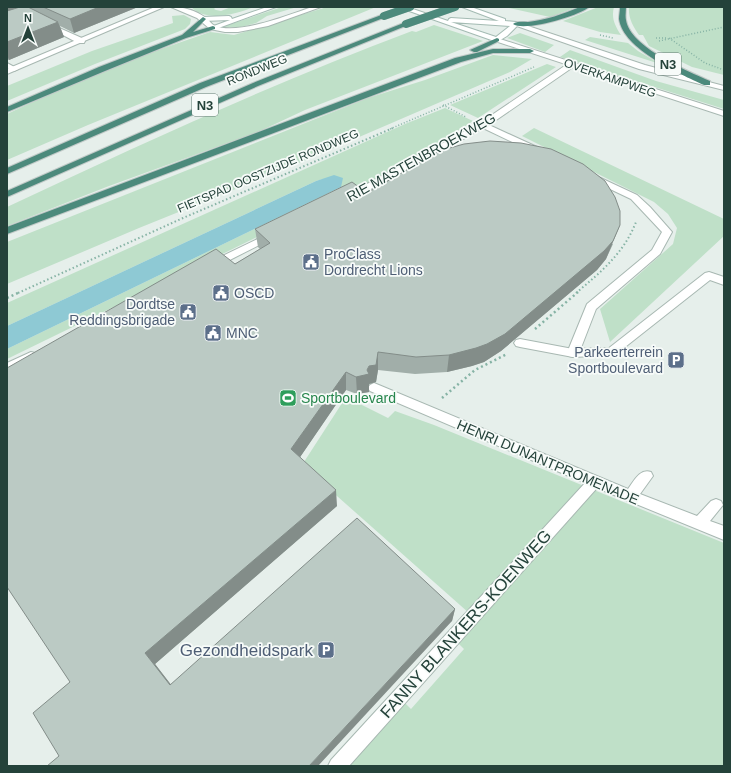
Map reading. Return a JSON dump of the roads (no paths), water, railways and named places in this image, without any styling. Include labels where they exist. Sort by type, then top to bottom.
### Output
[{"type":"highway","name":"RONDWEG","points":[[7,171],[203,85],[410,7]]},
{"type":"highway","name":"RONDWEG","points":[[7,194],[236,92],[406,24],[455,7]]},
{"type":"highway","points":[[516,24],[536,24],[586,7]]},
{"type":"highway","name":"N3","points":[[623,7],[621,13],[625,26],[636,42],[665,63],[707,84]]},
{"type":"highway","points":[[184,37],[203,19]]},
{"type":"highway","points":[[7,110],[102,68],[184,37],[213,28]]},
{"type":"highway","points":[[458,60],[481,46],[497,40]]},
{"type":"highway","points":[[7,231],[458,60],[493,51],[530,51]]},
{"type":"street","points":[[7,65],[11,70],[161,7]]},
{"type":"street","points":[[174,7],[203,19],[243,17]]},
{"type":"street","points":[[213,28],[273,7]]},
{"type":"street","points":[[203,19],[206,24],[213,28],[224,31],[241,30],[318,7]]},
{"type":"street","name":"OVERKAMPWEG","points":[[401,7],[669,98],[724,114]]},
{"type":"street","points":[[465,7],[516,24]]},
{"type":"street","points":[[435,19],[516,24]]},
{"type":"street","points":[[38,20],[81,41]]},
{"type":"street","points":[[497,40],[505,35],[516,24]]},
{"type":"street","name":"OVERKAMPWEG","points":[[516,24],[642,67],[724,88]]},
{"type":"street","name":"RIE MASTENBROEKWEG","points":[[336,203],[407,167],[483,125],[572,65]]},
{"type":"street","points":[[483,125],[541,152]]},
{"type":"street","points":[[573,353],[591,307],[656,252],[668,232],[634,197],[584,173]]},
{"type":"street","points":[[200,271],[278,232]]},
{"type":"street","points":[[520,343],[573,353],[611,352],[709,276],[724,281]]},
{"type":"street","points":[[7,368],[43,350]]},
{"type":"street","name":"HENRI DUNANTPROMENADE","points":[[374,388],[630,496],[724,533]]},
{"type":"street","points":[[630,496],[646,476]]},
{"type":"street","name":"FANNY BLANKERS-KOENWEG","points":[[337,766],[595,481]]},
{"type":"street","points":[[699,523],[716,505]]},
{"type":"water","points":[[334,175],[343,178],[341,187],[7,349],[7,326],[316,181]]},
{"type":"place","name":"ProClass Dordrecht Lions","points":[[311,262]]},
{"type":"place","name":"OSCD","points":[[221,293]]},
{"type":"place","name":"Dordtse Reddingsbrigade","points":[[188,312]]},
{"type":"place","name":"MNC","points":[[213,333]]},
{"type":"place","name":"Parkeerterrein Sportboulevard","points":[[676,360]]},
{"type":"place","name":"Sportboulevard","points":[[288,398]]},
{"type":"place","name":"Gezondheidspark","points":[[326,650]]}]
